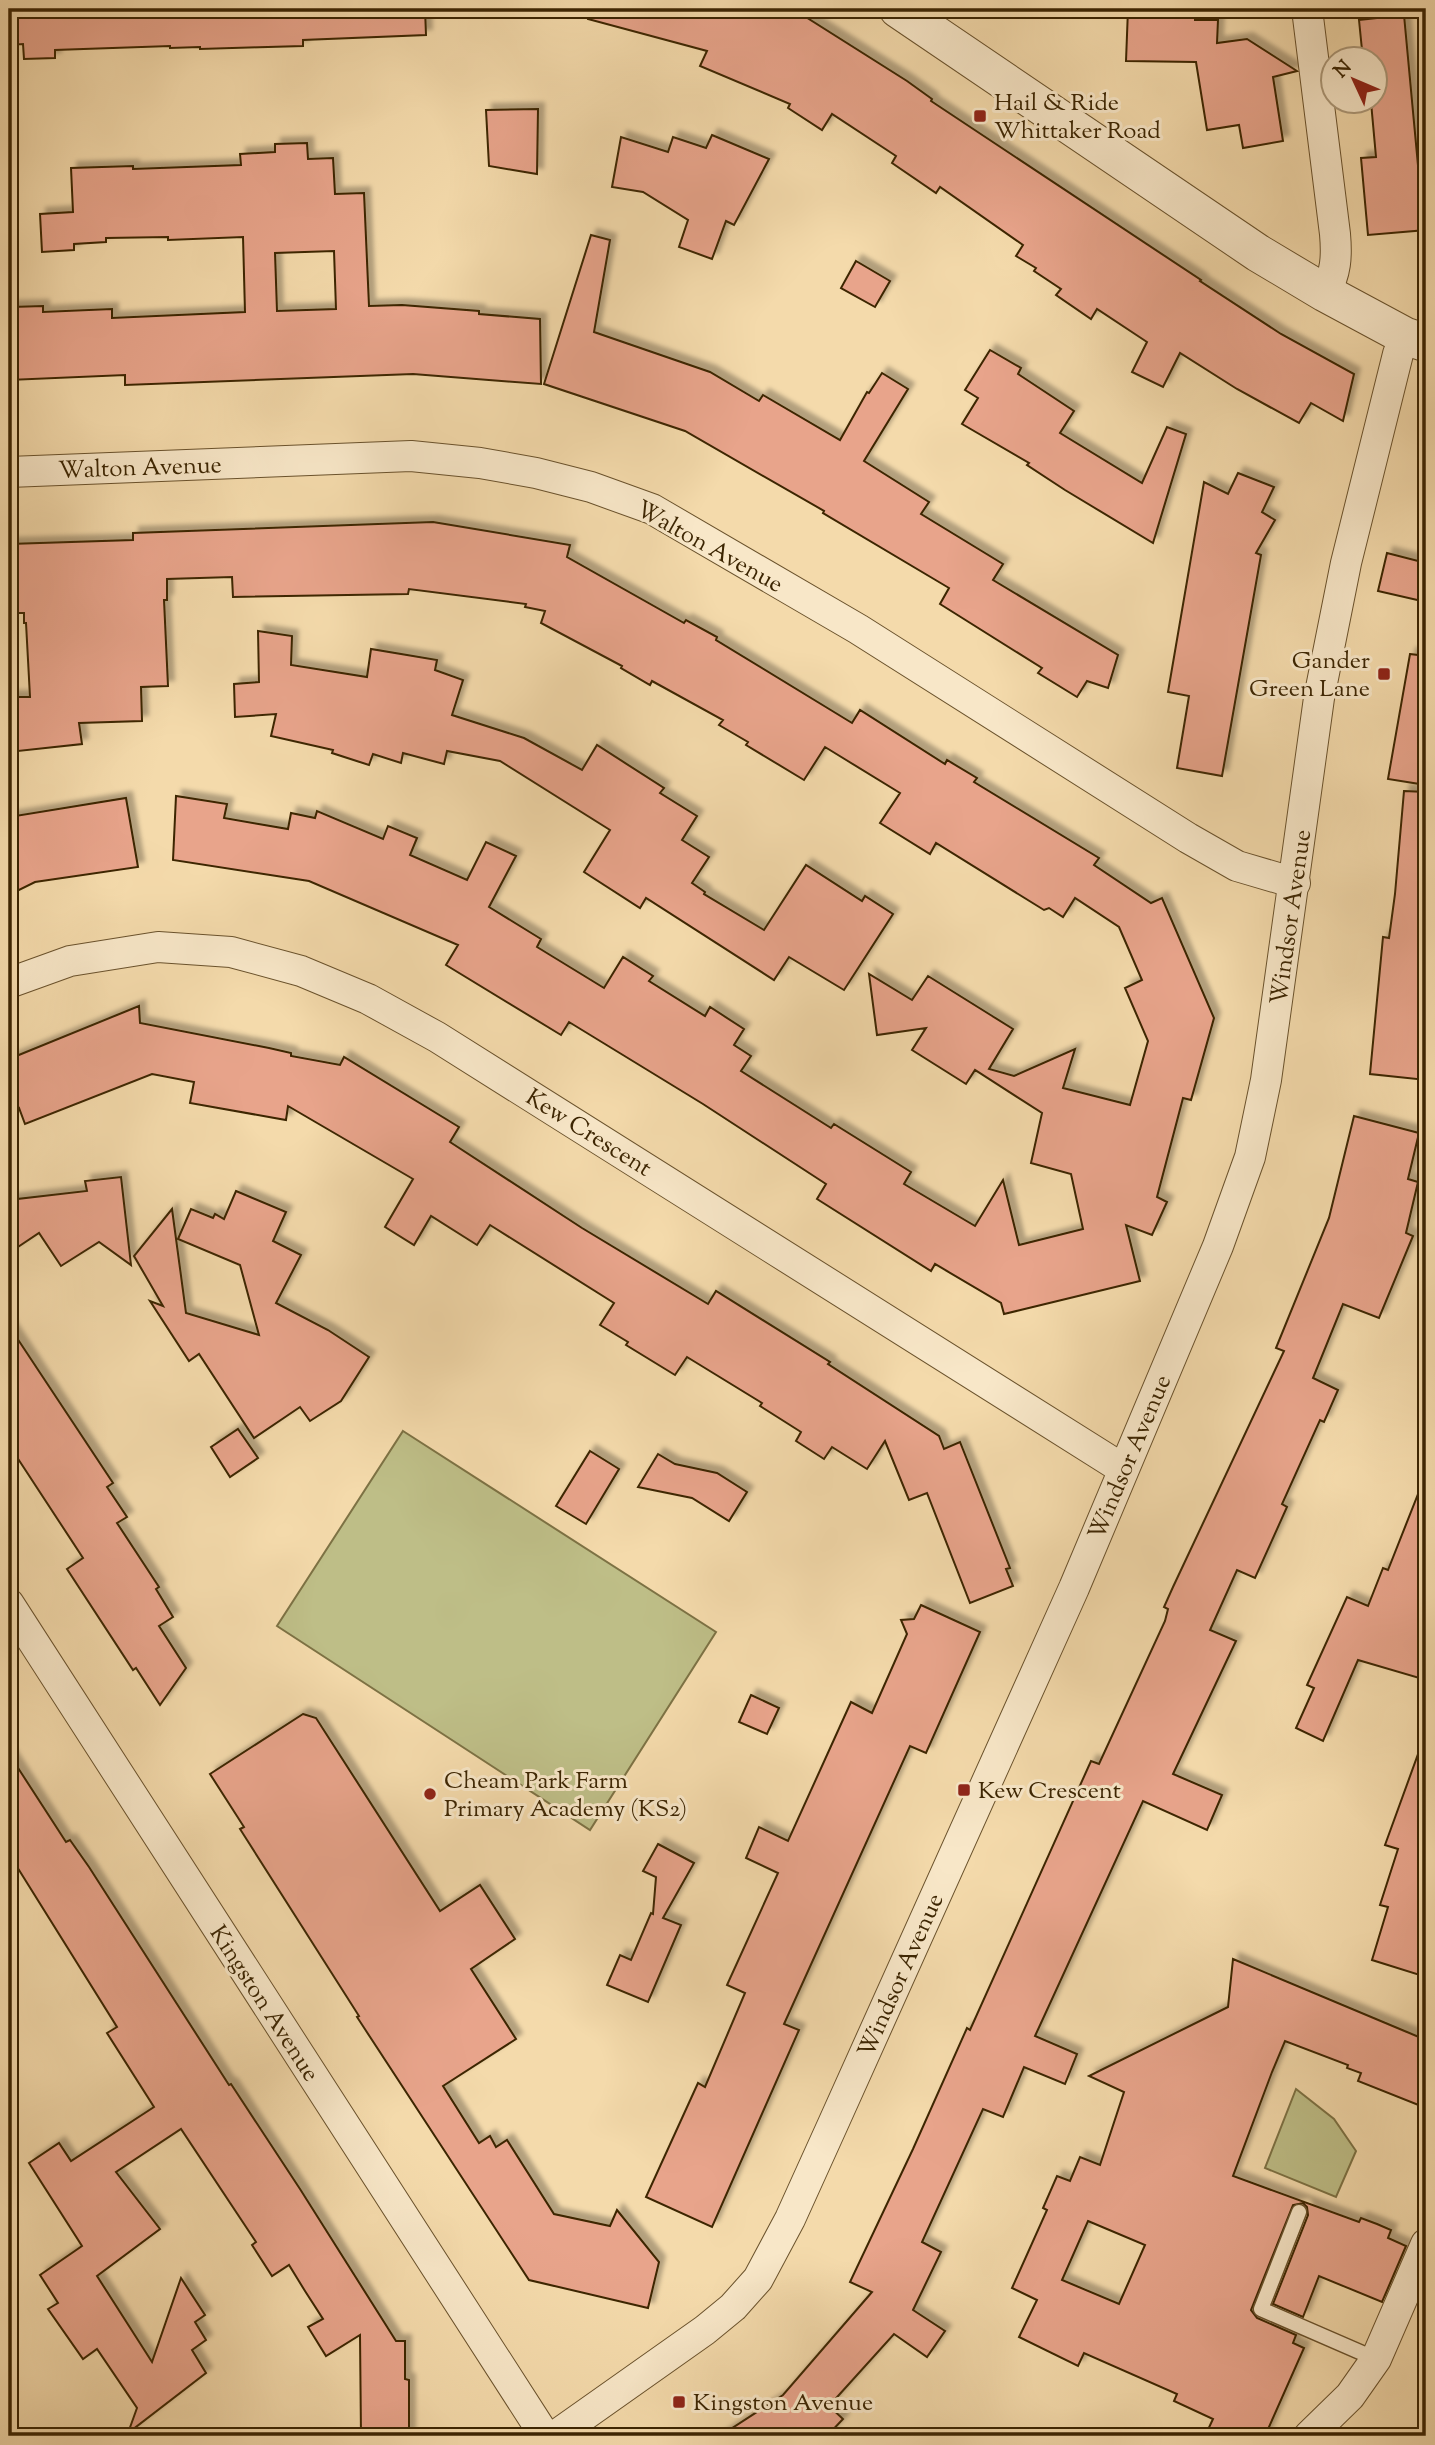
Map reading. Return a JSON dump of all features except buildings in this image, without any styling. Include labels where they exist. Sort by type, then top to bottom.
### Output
[{"type":"street","points":[[898,9],[1258,253],[1325,293],[1415,340]]},
{"type":"street","points":[[1307,9],[1337,258],[1334,275],[1325,293]]},
{"type":"street","name":"Windsor Avenue","points":[[555,2436],[705,2330],[733,2306],[758,2279],[790,2219],[1074,1588],[1218,1246],[1250,1157],[1269,1067],[1319,698],[1346,563],[1398,354],[1415,340]]},
{"type":"street","name":"Walton Avenue","points":[[9,472],[411,456],[480,463],[591,487],[664,515],[858,629],[1188,838],[1237,866],[1295,883]]},
{"type":"street","name":"Kew Crescent","points":[[9,984],[70,961],[158,947],[231,951],[301,971],[345,990],[437,1037],[1123,1469]]},
{"type":"street","name":"Kingston Avenue","points":[[9,1604],[555,2436]]},
{"type":"street","points":[[1309,2436],[1350,2396],[1376,2359],[1426,2244]]},
{"type":"lane","points":[[1299,2212],[1261,2309],[1376,2359]]},
{"type":"green space","points":[[403,1431],[716,1632],[590,1830],[277,1626]]},
{"type":"green space","points":[[1296,2089],[1334,2119],[1356,2151],[1336,2197],[1265,2168]]},
{"type":"place","name":"Hail & Ride Whittaker Road","points":[[980,116]]},
{"type":"place","name":"Gander Green Lane","points":[[1384,674]]},
{"type":"place","name":"Kew Crescent","points":[[964,1790]]},
{"type":"place","name":"Cheam Park Farm Primary Academy (KS2)","points":[[430,1794]]},
{"type":"place","name":"Kingston Avenue","points":[[679,2402]]}]
